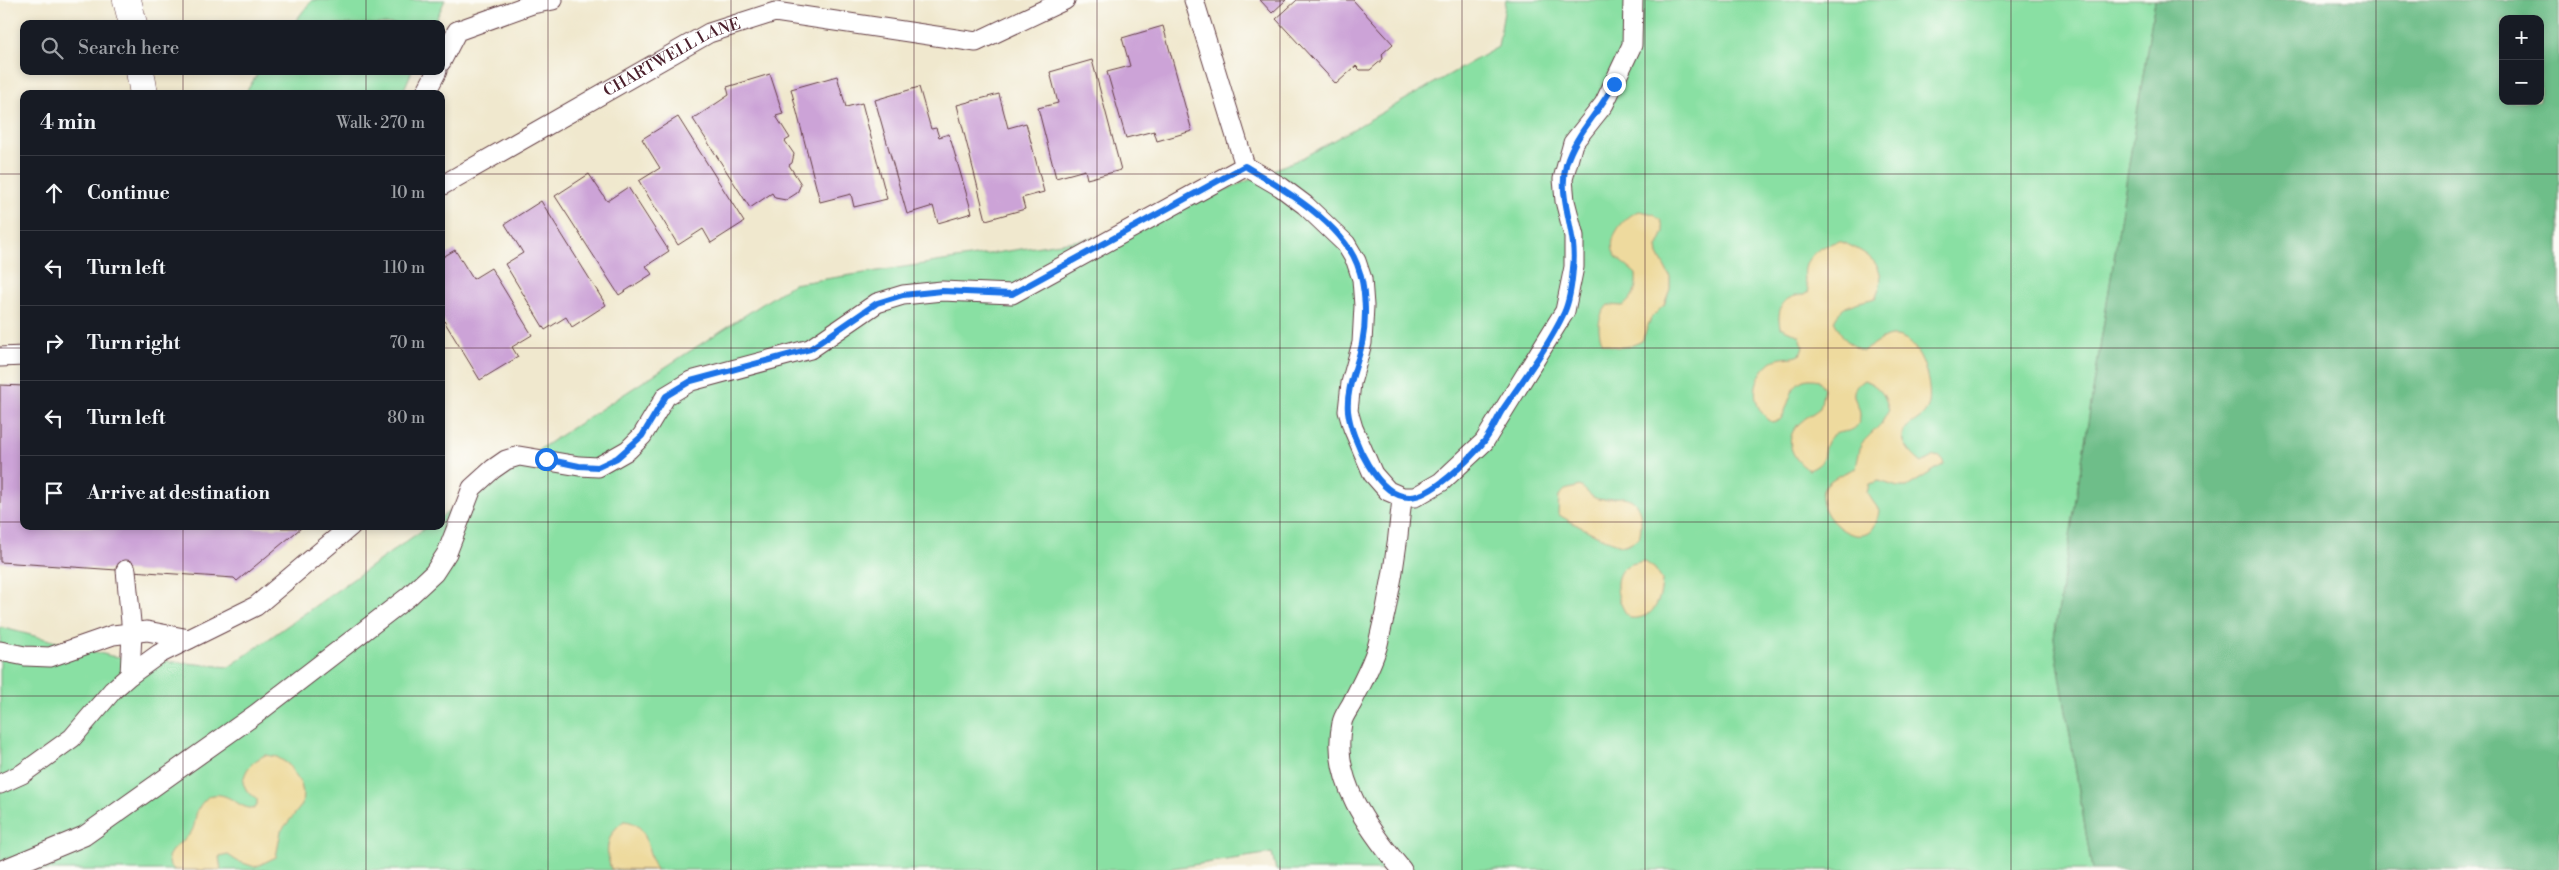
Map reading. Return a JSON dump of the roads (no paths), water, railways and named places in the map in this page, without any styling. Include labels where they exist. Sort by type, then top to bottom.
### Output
[{"type":"street","points":[[127,0],[132,20]]},
{"type":"street","points":[[141,75],[143,90]]},
{"type":"lane","points":[[445,54],[457,31],[532,4],[553,0]]},
{"type":"lane","name":"CHARTWELL LANE","points":[[445,184],[709,33],[775,12],[976,42],[1065,0]]},
{"type":"lane","points":[[1194,0],[1245,166],[1281,187],[1305,205],[1346,244],[1356,261],[1362,279],[1364,306],[1362,343],[1350,383],[1348,411],[1358,442],[1373,474],[1388,491],[1402,497],[1415,497],[1441,482],[1484,442],[1565,311],[1574,267],[1574,236],[1565,201],[1563,179],[1573,143],[1604,104],[1632,45],[1633,0]]},
{"type":"lane","points":[[427,90],[434,75]]},
{"type":"lane","points":[[2,870],[84,836],[256,714],[408,597],[434,573],[447,553],[472,488],[506,460],[519,456],[579,466],[598,467],[628,450],[642,436],[666,396],[691,381],[810,349],[877,303],[903,295],[942,291],[1012,294],[1245,166]]},
{"type":"lane","points":[[0,357],[20,356]]},
{"type":"lane","points":[[1402,497],[1392,572],[1378,645],[1342,723],[1341,754],[1344,775],[1353,799],[1380,843],[1402,870]]},
{"type":"lane","points":[[0,784],[22,774],[72,738],[113,690],[130,675],[159,654],[256,606],[347,530]]},
{"type":"lane","points":[[126,570],[132,633],[130,675]]},
{"type":"lane","points":[[0,651],[42,658],[50,657],[113,635],[147,632],[189,639]]}]
